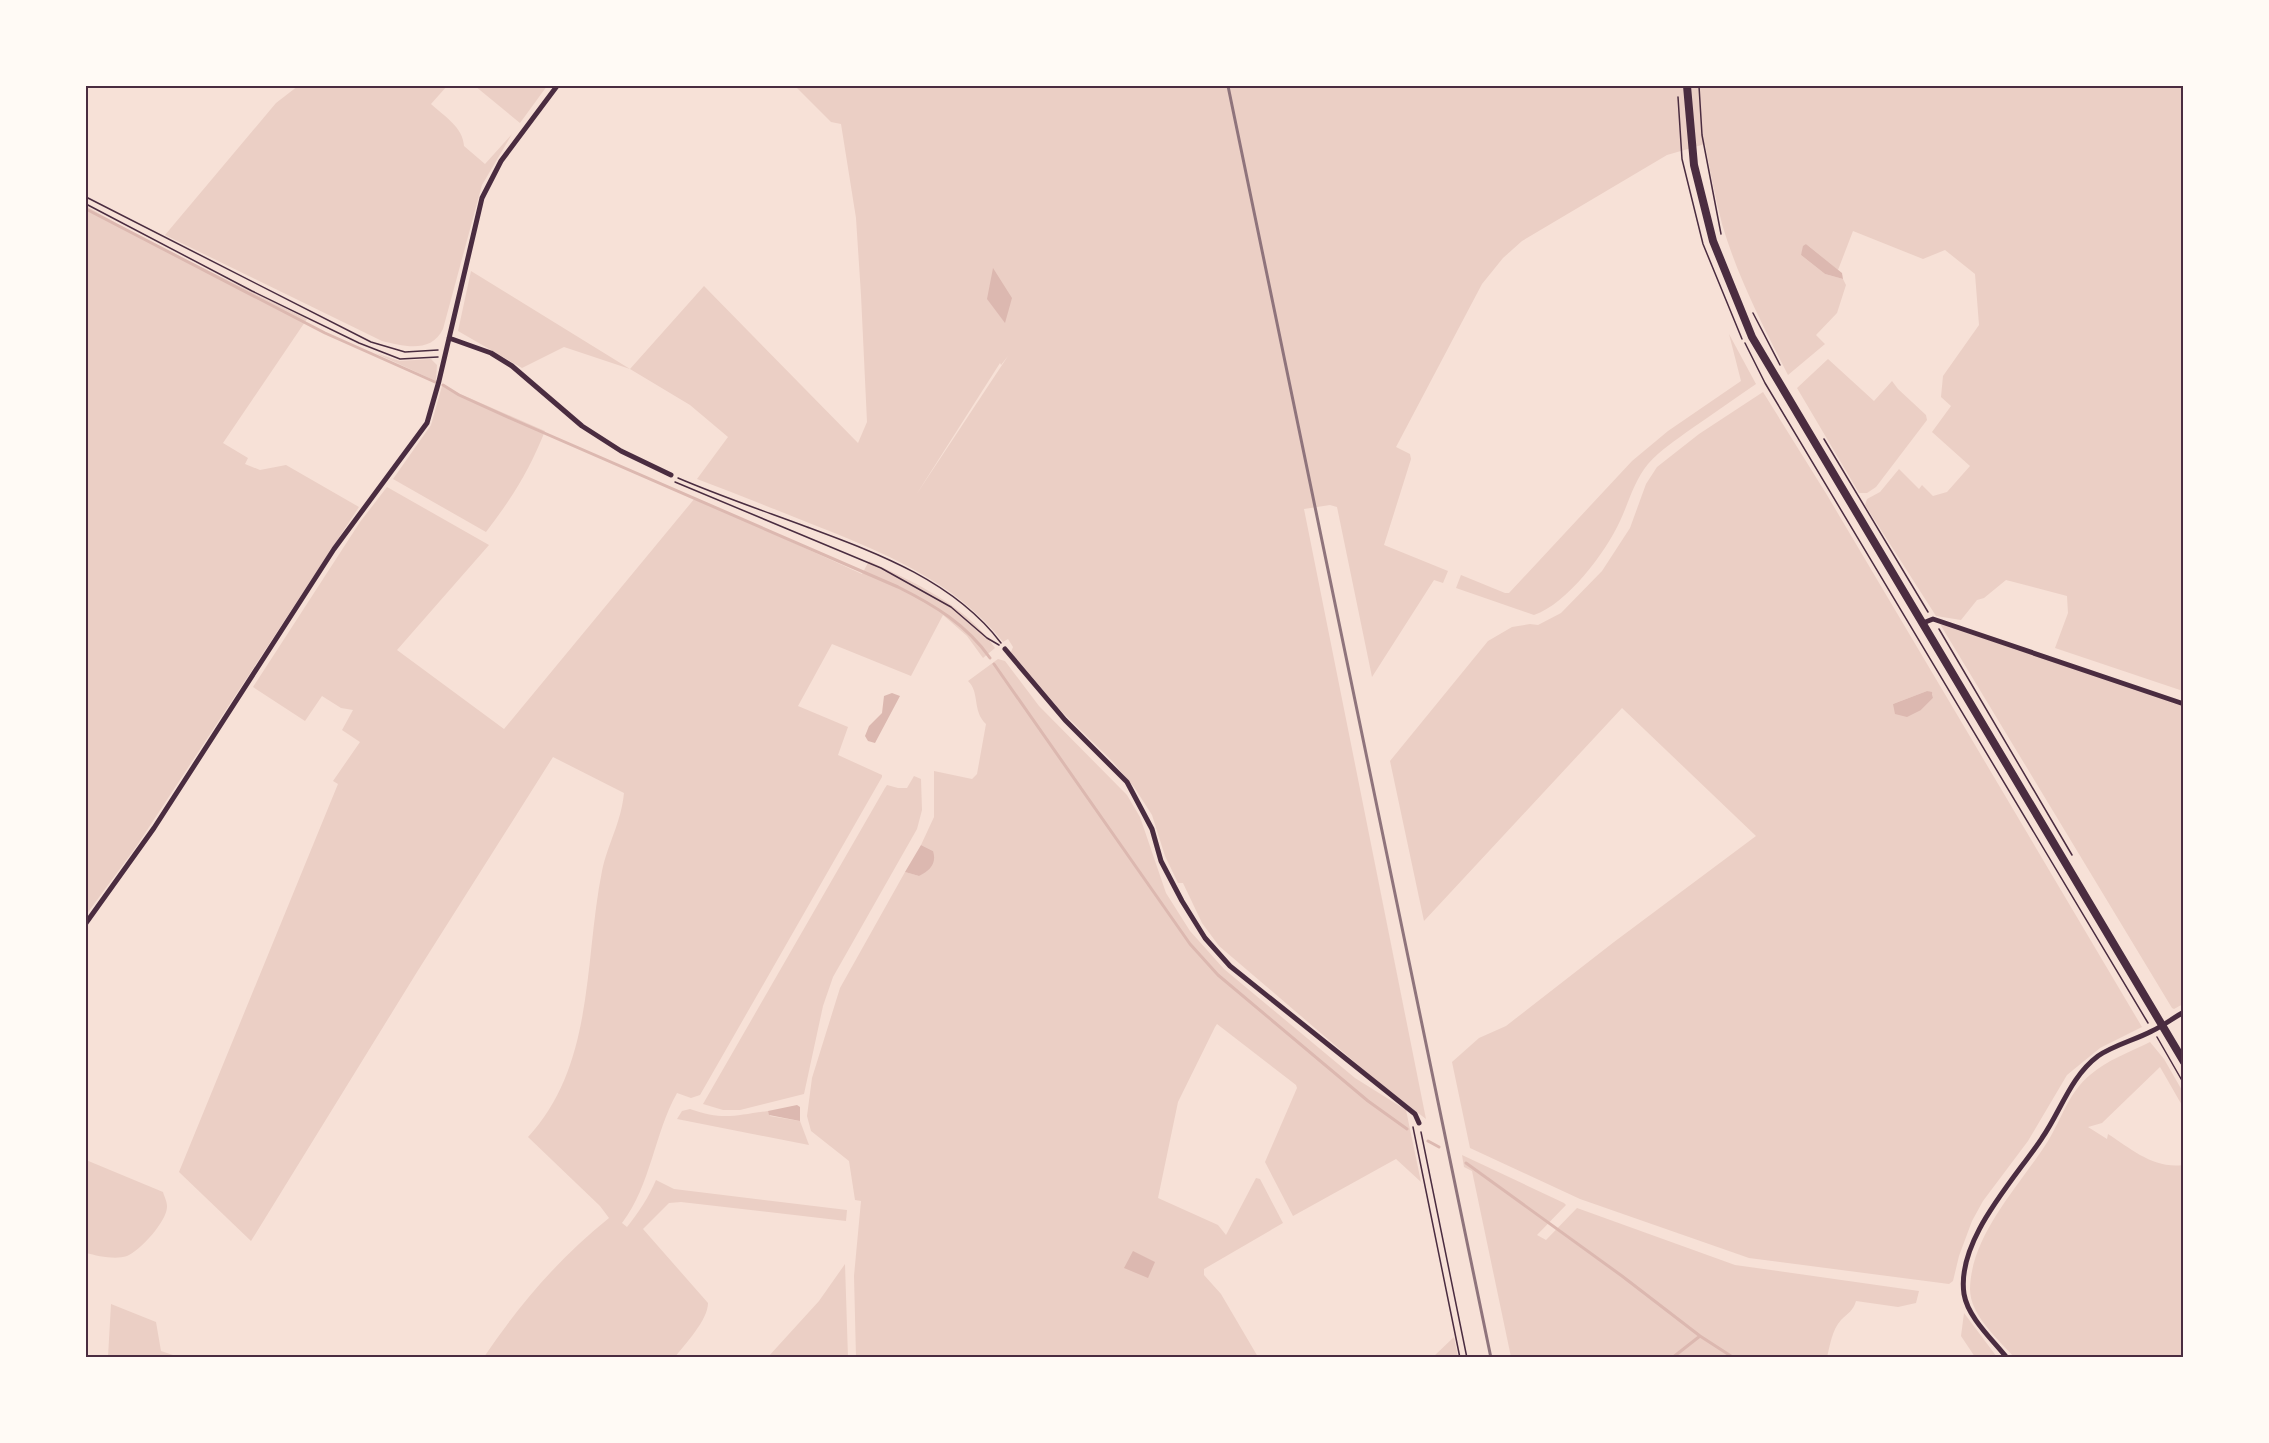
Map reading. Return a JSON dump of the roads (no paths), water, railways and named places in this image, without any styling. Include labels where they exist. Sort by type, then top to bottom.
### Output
[{"type":"main road","points":[[1687,86],[1694,165],[1713,241],[1752,337],[2184,1062]]},
{"type":"street","points":[[86,923],[154,828],[334,549],[427,423],[482,198],[501,161],[557,86]]},
{"type":"street","points":[[449,338],[481,349],[512,366],[582,426],[621,451],[671,477]]},
{"type":"street","points":[[1923,623],[1933,619],[2184,704]]},
{"type":"street","points":[[1005,649],[1065,720],[1127,782],[1152,829],[1161,861],[1205,938],[1230,966],[1416,1114],[1419,1123]]},
{"type":"street","points":[[2007,1358],[1971,1313],[1964,1295],[1964,1275],[1973,1245],[1998,1198],[2043,1137],[2073,1082],[2099,1056],[2153,1031],[2184,1012]]},
{"type":"waterway","points":[[86,209],[325,333],[435,382]]},
{"type":"waterway","points":[[443,385],[459,395],[512,419],[898,587],[960,625],[990,658]]},
{"type":"waterway","points":[[994,664],[1190,944],[1218,975],[1368,1101],[1407,1129]]},
{"type":"waterway","points":[[1428,1141],[1439,1147]]},
{"type":"waterway","points":[[1466,1163],[1622,1276],[1700,1336],[1734,1358]]},
{"type":"waterway","points":[[1672,1358],[1700,1336]]},
{"type":"railway","points":[[1228,86],[1491,1358]]}]
